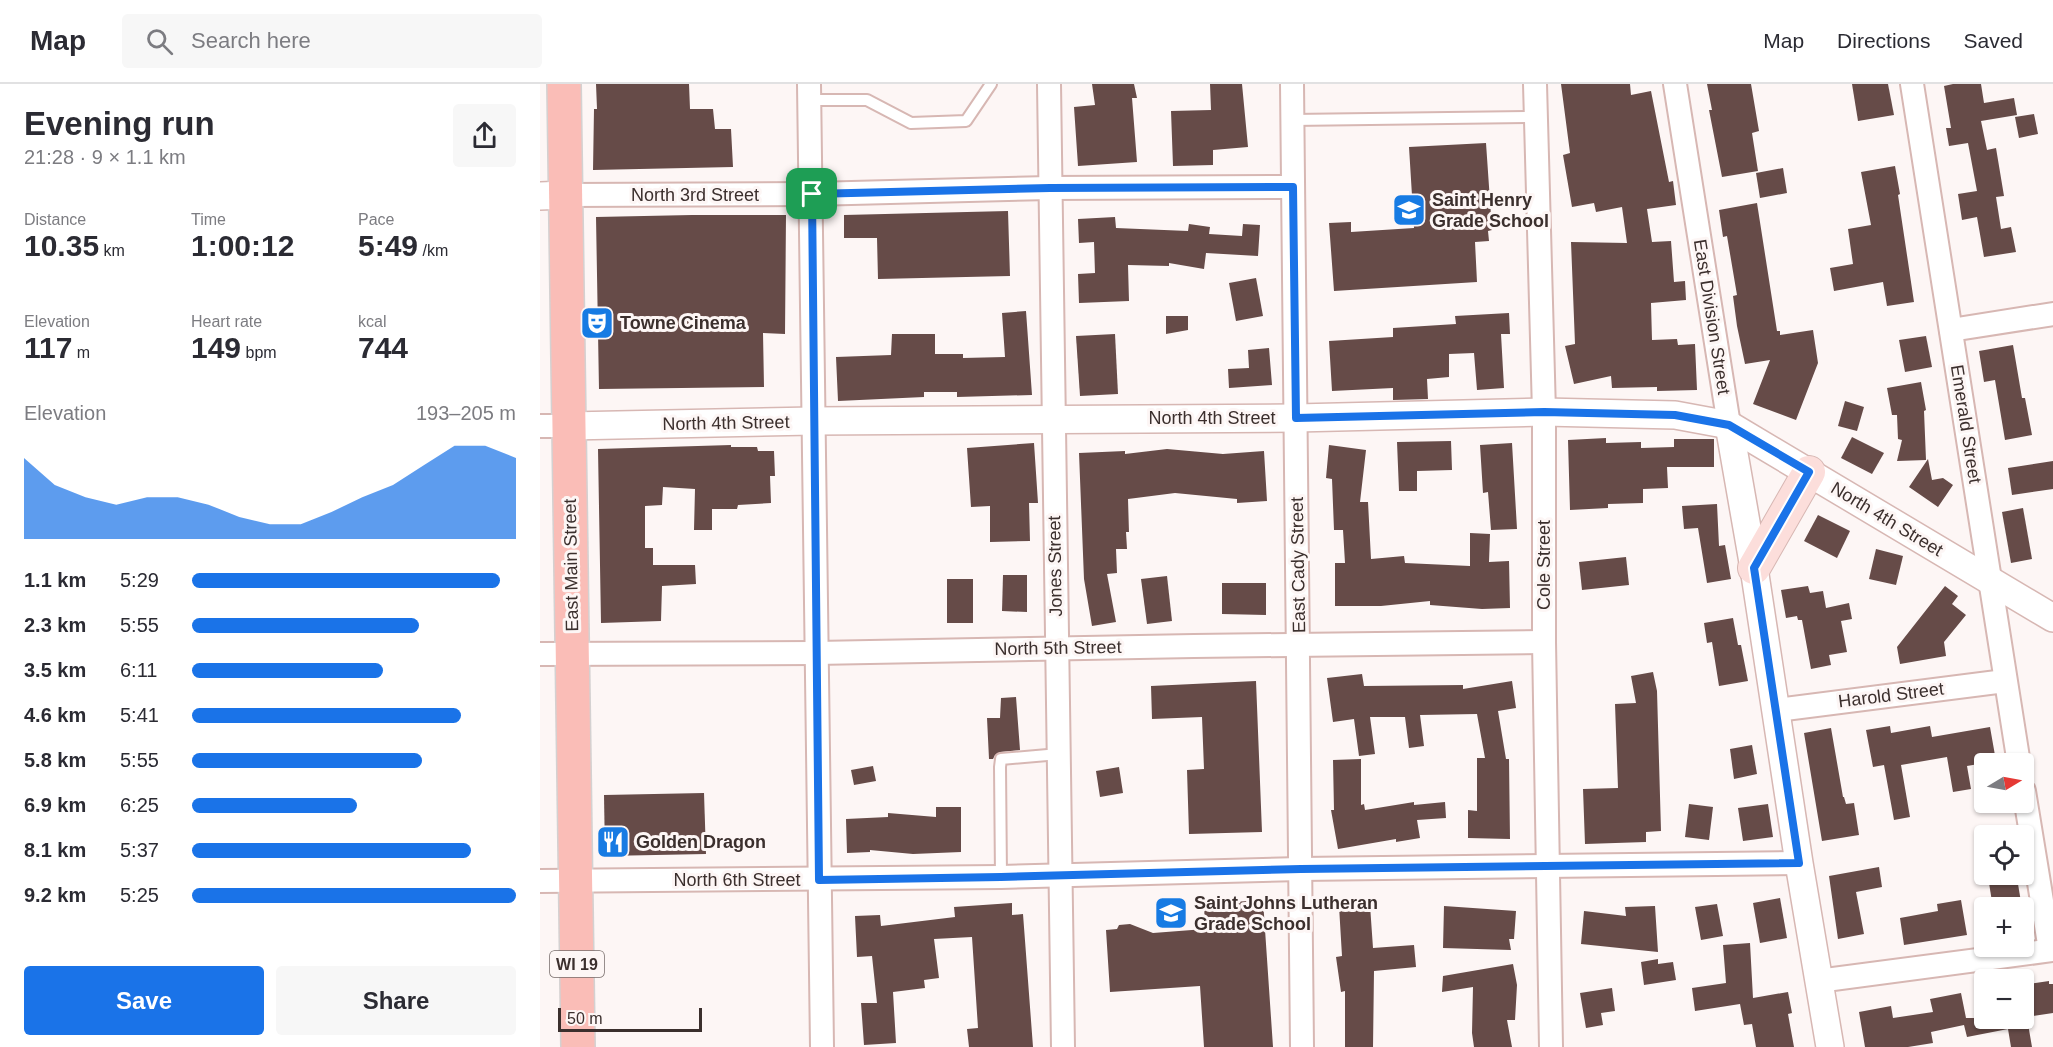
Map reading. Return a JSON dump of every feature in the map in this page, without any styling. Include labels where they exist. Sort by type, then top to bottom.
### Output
[{"type":"main road","name":"East Main Street","points":[[564,84],[553,196],[554,426],[572,654],[578,1047]]},
{"type":"main road","points":[[1754,568],[1809,472]]},
{"type":"street","name":"Jones Street","points":[[1049,84],[1063,1047]]},
{"type":"street","name":"East Cady Street","points":[[1292,84],[1302,1047]]},
{"type":"street","name":"Cole Street","points":[[1535,84],[1544,412],[1544,642],[1551,1047]]},
{"type":"street","name":"East Division Street","points":[[1675,84],[1830,1047]]},
{"type":"street","name":"Emerald Street","points":[[1912,84],[2017,753]]},
{"type":"street","points":[[810,92],[822,1047]]},
{"type":"street","name":"North 3rd Street","points":[[553,196],[812,194],[1050,188],[1293,187]]},
{"type":"street","points":[[1951,330],[2053,314]]},
{"type":"street","name":"North 4th Street","points":[[554,426],[813,421],[1296,418],[1544,412],[1675,415],[1729,425],[2053,618]]},
{"type":"street","name":"North 5th Street","points":[[540,654],[816,653],[1544,642]]},
{"type":"street","name":"Harold Street","points":[[1777,710],[2005,681]]},
{"type":"street","points":[[1818,981],[2052,950],[2028,813]]},
{"type":"street","name":"North 6th Street","points":[[540,881],[819,880],[1301,869],[1799,863]]},
{"type":"lane","points":[[810,92],[867,100],[911,123],[966,121],[992,84]]},
{"type":"lane","points":[[1292,120],[1536,117]]},
{"type":"lane","points":[[1001,877],[1001,759],[1059,754]]},
{"type":"building","points":[[596,84],[689,84],[690,109],[713,109],[715,129],[731,129],[733,167],[593,170],[594,109],[597,109]]},
{"type":"building","points":[[1092,84],[1134,84],[1137,98],[1132,98],[1137,162],[1078,166],[1074,107],[1095,105]]},
{"type":"building","points":[[1210,84],[1242,84],[1248,147],[1213,150],[1213,165],[1173,166],[1171,111],[1211,110]]},
{"type":"building","points":[[1561,84],[1630,84],[1631,95],[1651,91],[1669,182],[1673,181],[1676,205],[1647,209],[1652,242],[1671,241],[1674,282],[1685,281],[1686,300],[1651,303],[1652,340],[1677,339],[1678,345],[1695,344],[1697,390],[1657,391],[1657,387],[1612,388],[1611,376],[1574,384],[1565,346],[1575,344],[1571,242],[1627,243],[1622,207],[1596,212],[1594,203],[1572,207],[1563,155],[1570,153]]},
{"type":"building","points":[[1707,84],[1751,84],[1759,131],[1752,133],[1758,171],[1722,177],[1709,110],[1712,110]]},
{"type":"building","points":[[1852,84],[1888,84],[1894,115],[1858,121]]},
{"type":"building","points":[[1981,84],[1984,103],[2014,98],[2017,115],[1981,121],[1987,150],[1996,148],[2004,196],[1996,197],[2001,229],[2011,227],[2016,252],[1984,257],[1977,217],[1962,220],[1958,194],[1977,191],[1968,143],[1949,146],[1946,128],[1951,128],[1944,86]]},
{"type":"building","points":[[2034,114],[2038,134],[2019,138],[2015,117]]},
{"type":"building","points":[[1486,143],[1492,230],[1488,231],[1489,241],[1475,242],[1477,282],[1334,291],[1329,223],[1351,222],[1351,232],[1414,228],[1409,147]]},
{"type":"building","points":[[1895,166],[1914,302],[1887,306],[1883,282],[1834,291],[1830,268],[1853,264],[1848,229],[1871,225],[1861,172]]},
{"type":"building","points":[[1783,168],[1787,193],[1760,198],[1756,173]]},
{"type":"building","points":[[1757,203],[1777,331],[1780,331],[1780,335],[1813,330],[1818,363],[1796,420],[1753,404],[1770,360],[1745,364],[1737,326],[1733,296],[1737,295],[1727,236],[1723,237],[1719,210]]},
{"type":"building","points":[[1008,211],[1010,276],[878,279],[877,238],[844,238],[844,215]]},
{"type":"building","points":[[786,215],[785,334],[763,333],[764,387],[599,389],[596,217]]},
{"type":"building","points":[[1115,217],[1116,228],[1188,231],[1189,224],[1210,227],[1209,234],[1242,236],[1243,224],[1260,225],[1258,256],[1206,253],[1204,269],[1169,263],[1169,266],[1128,265],[1129,301],[1079,303],[1078,274],[1095,273],[1094,242],[1079,243],[1078,219]]},
{"type":"building","points":[[1256,278],[1263,316],[1236,321],[1229,283]]},
{"type":"building","points":[[1026,311],[1032,395],[957,397],[957,392],[924,392],[924,397],[838,401],[836,357],[891,355],[892,334],[935,334],[935,354],[963,354],[963,358],[1005,357],[1002,313]]},
{"type":"building","points":[[1509,313],[1510,334],[1501,334],[1504,388],[1477,390],[1474,353],[1449,354],[1449,377],[1427,379],[1428,399],[1393,400],[1393,388],[1332,391],[1329,341],[1393,337],[1393,328],[1456,324],[1455,316]]},
{"type":"building","points":[[1166,316],[1188,316],[1188,330],[1166,334]]},
{"type":"building","points":[[1115,334],[1118,394],[1080,396],[1076,336]]},
{"type":"building","points":[[1926,336],[1932,367],[1905,372],[1899,340]]},
{"type":"building","points":[[2013,345],[2022,398],[2025,398],[2032,435],[2005,440],[1995,380],[1984,382],[1979,351]]},
{"type":"building","points":[[1269,348],[1272,385],[1229,388],[1228,369],[1249,368],[1248,350]]},
{"type":"building","points":[[1921,382],[1926,410],[1924,411],[1926,460],[1897,461],[1902,440],[1898,439],[1897,415],[1892,415],[1887,388]]},
{"type":"building","points":[[1845,401],[1864,407],[1857,431],[1838,426]]},
{"type":"building","points":[[1852,437],[1884,453],[1872,474],[1841,458]]},
{"type":"building","points":[[1606,438],[1606,443],[1641,442],[1641,448],[1674,447],[1674,439],[1714,439],[1714,467],[1667,467],[1668,488],[1643,489],[1643,503],[1608,504],[1608,508],[1570,510],[1568,440]]},
{"type":"building","points":[[1451,441],[1452,470],[1417,471],[1417,491],[1399,491],[1397,442]]},
{"type":"building","points":[[1034,443],[1038,503],[1029,503],[1030,541],[990,542],[990,506],[971,507],[967,448]]},
{"type":"building","points":[[1512,443],[1517,529],[1491,530],[1488,492],[1483,493],[1480,445]]},
{"type":"building","points":[[731,445],[731,447],[757,447],[758,451],[774,451],[775,476],[770,476],[771,503],[738,505],[737,509],[712,509],[712,530],[694,530],[695,489],[663,487],[662,505],[645,506],[645,548],[653,548],[653,565],[695,565],[696,584],[662,586],[661,621],[601,623],[598,449]]},
{"type":"building","points":[[1329,445],[1366,450],[1360,502],[1368,502],[1371,559],[1404,556],[1405,563],[1470,566],[1470,533],[1490,534],[1489,562],[1509,561],[1510,608],[1482,609],[1430,605],[1430,601],[1381,606],[1335,606],[1335,563],[1345,563],[1343,530],[1334,530],[1332,479],[1326,478]]},
{"type":"building","points":[[1167,449],[1223,454],[1264,451],[1267,501],[1237,503],[1237,499],[1175,493],[1128,499],[1127,549],[1116,549],[1117,573],[1107,574],[1116,622],[1092,626],[1084,579],[1079,453],[1125,451],[1125,454]]},
{"type":"building","points":[[1928,459],[1932,480],[1943,478],[1953,485],[1938,507],[1909,487]]},
{"type":"building","points":[[2053,461],[2053,489],[2012,495],[2008,468]]},
{"type":"building","points":[[1717,504],[1719,546],[1725,545],[1731,579],[1707,583],[1698,528],[1684,529],[1682,506]]},
{"type":"building","points":[[2023,508],[2032,559],[2011,563],[2002,512]]},
{"type":"building","points":[[1818,515],[1850,531],[1837,558],[1804,541]]},
{"type":"building","points":[[1876,549],[1903,556],[1896,585],[1869,579]]},
{"type":"building","points":[[1626,557],[1629,585],[1582,590],[1579,562]]},
{"type":"building","points":[[1003,575],[1027,575],[1027,612],[1002,611]]},
{"type":"building","points":[[1167,576],[1172,621],[1147,624],[1141,579]]},
{"type":"building","points":[[947,579],[973,579],[973,623],[947,623]]},
{"type":"building","points":[[1222,583],[1266,583],[1266,615],[1222,614]]},
{"type":"building","points":[[1808,586],[1810,593],[1823,591],[1826,608],[1849,603],[1852,619],[1841,621],[1847,652],[1829,655],[1831,665],[1811,669],[1802,620],[1798,620],[1797,616],[1786,618],[1781,590]]},
{"type":"building","points":[[1945,586],[1958,596],[1952,604],[1966,615],[1944,642],[1946,656],[1900,664],[1897,647]]},
{"type":"building","points":[[1733,618],[1748,681],[1719,686],[1712,642],[1707,643],[1704,623]]},
{"type":"building","points":[[1653,672],[1657,691],[1661,831],[1646,832],[1646,842],[1585,844],[1583,789],[1618,788],[1615,704],[1636,703],[1631,676]]},
{"type":"building","points":[[1362,674],[1364,686],[1463,685],[1463,689],[1512,681],[1516,708],[1498,711],[1506,759],[1509,759],[1510,839],[1468,838],[1468,810],[1477,811],[1477,758],[1485,758],[1477,714],[1420,715],[1424,746],[1409,748],[1405,717],[1370,717],[1375,754],[1359,756],[1354,719],[1333,722],[1327,678]]},
{"type":"building","points":[[1256,681],[1262,832],[1189,834],[1187,770],[1204,769],[1202,717],[1152,719],[1151,686]]},
{"type":"building","points":[[1016,697],[1020,750],[1000,752],[993,759],[989,759],[987,718],[1000,718],[1001,698]]},
{"type":"building","points":[[1890,726],[1891,733],[1930,726],[1932,737],[1990,727],[1995,753],[1974,753],[1974,765],[1967,766],[1971,789],[1953,792],[1947,757],[1901,765],[1910,817],[1894,820],[1884,765],[1873,767],[1866,730]]},
{"type":"building","points":[[1831,728],[1843,797],[1846,804],[1854,803],[1859,835],[1822,841],[1804,733]]},
{"type":"building","points":[[1752,745],[1757,774],[1734,779],[1730,749]]},
{"type":"building","points":[[1361,759],[1361,805],[1364,804],[1365,810],[1414,802],[1414,805],[1445,802],[1446,818],[1417,820],[1420,838],[1396,842],[1396,839],[1338,849],[1331,810],[1334,810],[1333,760]]},
{"type":"building","points":[[873,766],[876,781],[854,785],[851,770]]},
{"type":"building","points":[[1119,767],[1123,793],[1100,797],[1096,771]]},
{"type":"building","points":[[704,793],[706,854],[605,856],[604,795]]},
{"type":"building","points":[[1689,804],[1713,807],[1709,840],[1685,837]]},
{"type":"building","points":[[1768,804],[1773,837],[1743,841],[1738,808]]},
{"type":"building","points":[[936,807],[961,807],[961,852],[913,854],[870,850],[870,852],[847,853],[846,819],[888,817],[888,813],[936,817]]},
{"type":"building","points":[[1879,867],[1882,887],[1856,892],[1864,934],[1838,939],[1829,876]]},
{"type":"building","points":[[1989,885],[2018,885],[2020,897],[1991,897]]},
{"type":"building","points":[[1780,898],[1787,938],[1760,943],[1753,903]]},
{"type":"building","points":[[1263,900],[1273,1047],[1204,1047],[1200,986],[1110,992],[1106,930],[1130,924],[1153,933],[1205,929],[1204,904]]},
{"type":"building","points":[[1961,900],[1967,935],[1904,945],[1900,918],[1938,911],[1937,904]]},
{"type":"building","points":[[1012,903],[1012,915],[1023,914],[1033,1047],[969,1047],[967,1029],[978,1028],[972,937],[934,939],[939,978],[924,980],[925,988],[893,992],[896,1043],[864,1045],[861,1003],[877,1003],[872,956],[857,957],[855,916],[880,915],[881,926],[955,917],[954,907]]},
{"type":"building","points":[[1717,904],[1723,936],[1701,940],[1695,907]]},
{"type":"building","points":[[1370,905],[1373,948],[1414,945],[1416,967],[1374,971],[1373,1047],[1345,1047],[1345,991],[1341,992],[1336,957],[1342,956],[1339,906]]},
{"type":"building","points":[[1444,906],[1516,911],[1514,939],[1509,939],[1511,950],[1443,948]]},
{"type":"building","points":[[1655,906],[1658,952],[1581,944],[1584,911],[1626,916],[1625,907]]},
{"type":"building","points":[[1750,943],[1753,998],[1788,992],[1792,1013],[1788,1014],[1794,1047],[1756,1047],[1752,1024],[1744,1025],[1740,1004],[1695,1011],[1692,988],[1726,983],[1723,945]]},
{"type":"building","points":[[1658,959],[1658,964],[1673,962],[1676,980],[1644,985],[1641,962]]},
{"type":"building","points":[[1513,964],[1517,985],[1515,1020],[1507,1020],[1512,1047],[1474,1047],[1473,987],[1442,992],[1443,976]]},
{"type":"building","points":[[2049,981],[2049,984],[2053,984],[2053,1013],[2034,1016],[2034,983]]},
{"type":"building","points":[[1612,988],[1615,1011],[1601,1013],[1603,1025],[1586,1028],[1580,993]]},
{"type":"building","points":[[1961,993],[1966,1018],[1974,1018],[1974,1029],[2008,1029],[1967,1037],[1964,1025],[1931,1032],[1933,1043],[1908,1047],[1865,1047],[1859,1012],[1891,1006],[1893,1018],[1933,1012],[1930,999]]},
{"type":"building","points":[[2008,1029],[2029,1029],[2032,1047],[2011,1047]]},
{"type":"place","name":"Saint Henry Grade School","points":[[1409,210]]},
{"type":"place","name":"Towne Cinema","points":[[597,323]]},
{"type":"place","name":"Golden Dragon","points":[[613,842]]},
{"type":"place","name":"Saint Johns Lutheran Grade School","points":[[1171,913]]},
{"type":"route","points":[[1293,187],[1296,418],[1544,412],[1675,415],[1729,425],[1809,472],[1754,568],[1799,863],[1301,869],[819,880],[812,194],[1050,188],[1293,187]]}]
